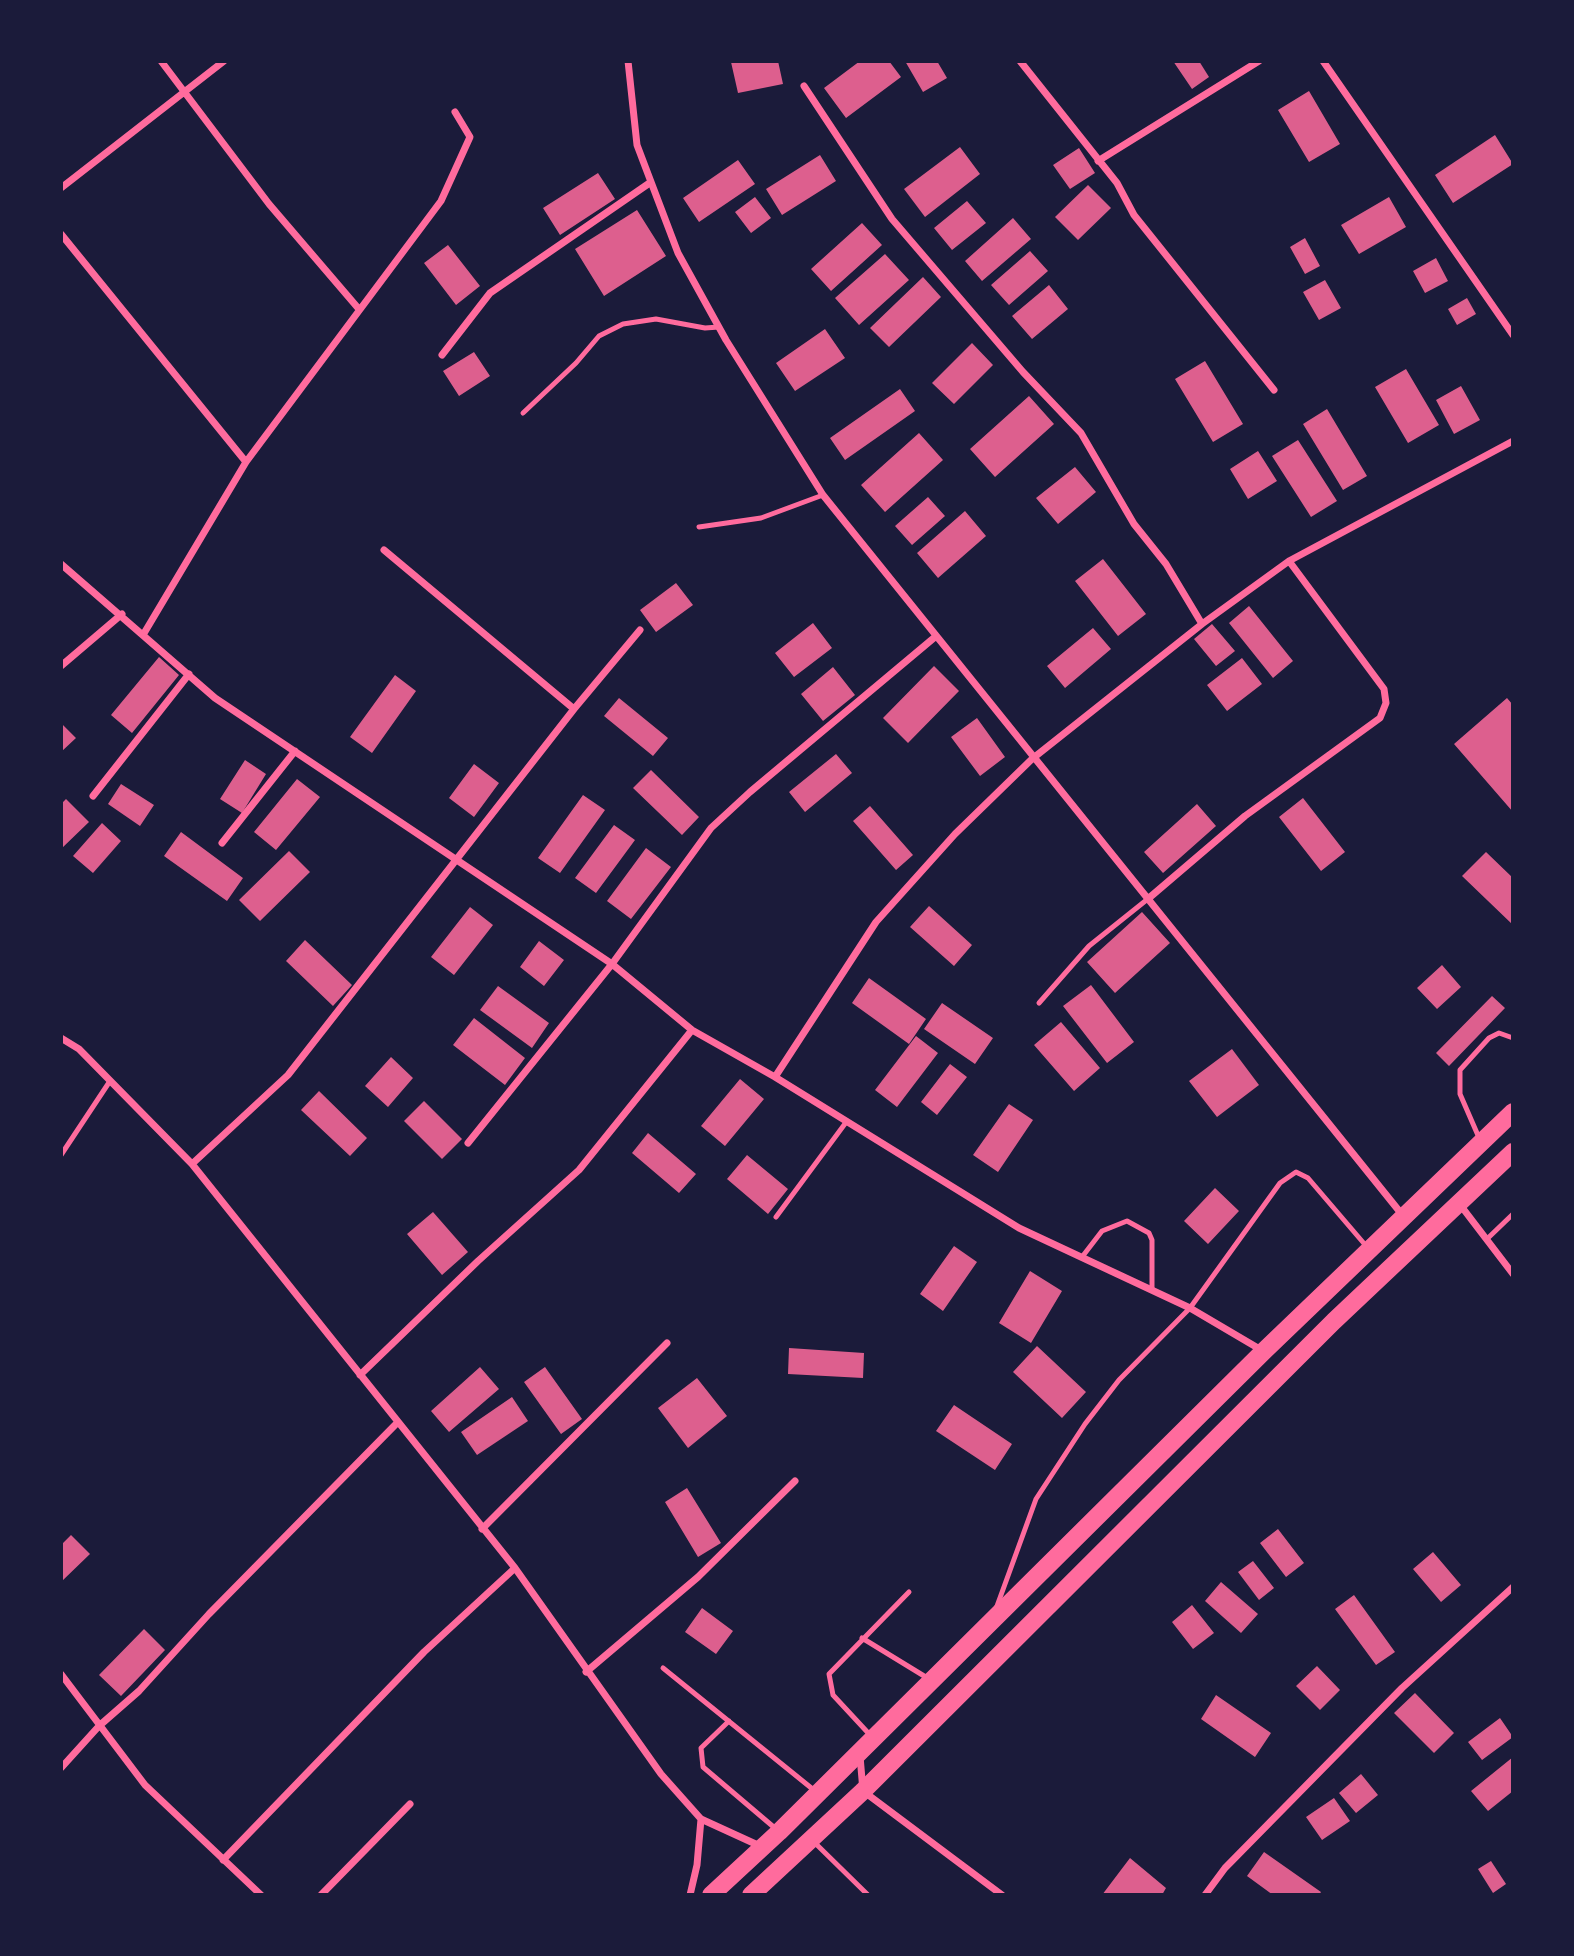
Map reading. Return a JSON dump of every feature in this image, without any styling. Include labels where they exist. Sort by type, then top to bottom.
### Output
[{"type":"highway","points":[[711,1895],[779,1832],[1264,1351],[1513,1112]]},
{"type":"highway","points":[[751,1895],[863,1791],[1334,1321],[1513,1152]]},
{"type":"street","points":[[161,61],[269,204],[358,308]]},
{"type":"street","points":[[61,188],[224,61]]},
{"type":"street","points":[[628,61],[637,145],[678,253],[719,327],[823,495],[1032,759],[1149,898],[1404,1218]]},
{"type":"street","points":[[1020,61],[1117,183],[1134,215],[1275,390]]},
{"type":"street","points":[[1098,161],[1259,61]]},
{"type":"street","points":[[1324,61],[1513,335]]},
{"type":"street","points":[[804,86],[892,219],[1081,433],[1134,524],[1166,564],[1202,624]]},
{"type":"street","points":[[143,635],[246,462],[358,308],[415,237],[447,190],[470,137],[455,112]]},
{"type":"street","points":[[442,355],[490,293],[651,182]]},
{"type":"street","points":[[61,234],[246,462]]},
{"type":"street","points":[[775,1077],[876,922],[955,834],[1032,759],[1202,624],[1289,561],[1513,441]]},
{"type":"street","points":[[384,550],[574,709]]},
{"type":"street","points":[[1149,898],[1245,816],[1380,718],[1386,703],[1384,689],[1289,561]]},
{"type":"street","points":[[61,564],[122,614],[215,698],[612,964],[692,1030],[775,1077],[1019,1228],[1190,1308],[1264,1351]]},
{"type":"street","points":[[61,666],[122,614]]},
{"type":"street","points":[[192,1164],[288,1075],[574,709],[640,630]]},
{"type":"street","points":[[468,1143],[612,964],[711,828],[935,637]]},
{"type":"street","points":[[93,796],[189,674]]},
{"type":"street","points":[[222,843],[295,751]]},
{"type":"street","points":[[360,1376],[478,1261],[579,1170],[692,1030]]},
{"type":"street","points":[[61,1038],[79,1049],[192,1164],[515,1568],[660,1774],[701,1819],[763,1847]]},
{"type":"street","points":[[1458,1202],[1513,1274]]},
{"type":"street","points":[[482,1529],[667,1343]]},
{"type":"street","points":[[61,1768],[99,1726],[139,1691],[209,1614],[397,1423]]},
{"type":"street","points":[[586,1672],[698,1577],[795,1481]]},
{"type":"street","points":[[223,1860],[424,1652],[515,1568]]},
{"type":"street","points":[[1205,1895],[1225,1868],[1402,1688],[1513,1587]]},
{"type":"street","points":[[61,1674],[145,1784],[261,1895]]},
{"type":"street","points":[[860,1752],[863,1791],[1002,1895]]},
{"type":"street","points":[[321,1895],[410,1804]]},
{"type":"street","points":[[690,1895],[697,1865],[701,1819]]},
{"type":"lane","points":[[523,413],[576,363],[598,336],[622,324],[656,318],[705,328],[719,327]]},
{"type":"lane","points":[[699,527],[761,518],[823,495]]},
{"type":"lane","points":[[1039,1003],[1089,946],[1149,898]]},
{"type":"lane","points":[[1481,1142],[1460,1094],[1460,1070],[1489,1038],[1499,1033],[1513,1038]]},
{"type":"lane","points":[[61,1155],[110,1081]]},
{"type":"lane","points":[[776,1217],[847,1121]]},
{"type":"lane","points":[[991,1622],[1036,1499],[1085,1424],[1119,1380],[1190,1308],[1280,1182],[1296,1172],[1308,1178],[1370,1250]]},
{"type":"lane","points":[[1488,1238],[1513,1214]]},
{"type":"lane","points":[[1082,1257],[1102,1231],[1127,1221],[1149,1233],[1152,1240],[1152,1290]]},
{"type":"lane","points":[[873,1739],[833,1695],[829,1674],[909,1592]]},
{"type":"lane","points":[[862,1638],[932,1680]]},
{"type":"lane","points":[[663,1668],[817,1793]]},
{"type":"lane","points":[[729,1721],[701,1748],[703,1767],[779,1832]]},
{"type":"lane","points":[[811,1839],[868,1895]]},
{"type":"building","points":[[778,61],[783,84],[738,93],[731,62]]},
{"type":"building","points":[[860,61],[889,61],[901,77],[846,118],[824,88]]},
{"type":"building","points":[[905,61],[937,61],[947,78],[923,92]]},
{"type":"building","points":[[1173,61],[1199,61],[1209,77],[1192,89]]},
{"type":"building","points":[[1309,91],[1340,144],[1309,162],[1278,110]]},
{"type":"building","points":[[1495,135],[1513,164],[1453,203],[1435,175]]},
{"type":"building","points":[[960,147],[980,174],[925,217],[904,189]]},
{"type":"building","points":[[1079,148],[1095,173],[1070,189],[1053,165]]},
{"type":"building","points":[[820,155],[836,181],[782,215],[766,189]]},
{"type":"building","points":[[738,160],[755,184],[699,222],[683,198]]},
{"type":"building","points":[[598,173],[615,199],[560,235],[543,208]]},
{"type":"building","points":[[1088,185],[1111,208],[1078,240],[1055,217]]},
{"type":"building","points":[[755,197],[771,218],[751,233],[735,212]]},
{"type":"building","points":[[1389,197],[1406,227],[1359,254],[1341,225]]},
{"type":"building","points":[[967,201],[986,223],[952,250],[934,228]]},
{"type":"building","points":[[637,210],[666,256],[604,296],[575,249]]},
{"type":"building","points":[[1013,218],[1031,239],[982,281],[965,261]]},
{"type":"building","points":[[862,223],[882,245],[831,291],[811,269]]},
{"type":"building","points":[[1305,238],[1320,266],[1305,274],[1290,247]]},
{"type":"building","points":[[448,245],[480,286],[456,305],[424,263]]},
{"type":"building","points":[[1030,251],[1048,271],[1009,305],[991,285]]},
{"type":"building","points":[[885,254],[909,280],[859,325],[835,298]]},
{"type":"building","points":[[1436,258],[1448,281],[1425,293],[1413,271]]},
{"type":"building","points":[[923,277],[941,297],[889,347],[870,328]]},
{"type":"building","points":[[1325,280],[1341,308],[1319,320],[1303,292]]},
{"type":"building","points":[[1049,285],[1068,309],[1032,339],[1012,316]]},
{"type":"building","points":[[1467,298],[1476,314],[1457,325],[1448,309]]},
{"type":"building","points":[[825,329],[845,358],[795,391],[776,363]]},
{"type":"building","points":[[972,343],[993,365],[954,404],[932,383]]},
{"type":"building","points":[[474,352],[490,376],[459,396],[443,371]]},
{"type":"building","points":[[1205,361],[1243,424],[1213,442],[1175,379]]},
{"type":"building","points":[[1406,369],[1439,425],[1408,443],[1375,387]]},
{"type":"building","points":[[1461,386],[1480,420],[1454,434],[1436,400]]},
{"type":"building","points":[[900,389],[915,411],[845,460],[830,438]]},
{"type":"building","points":[[1029,396],[1054,424],[995,477],[970,449]]},
{"type":"building","points":[[1327,409],[1367,476],[1343,490],[1303,424]]},
{"type":"building","points":[[919,433],[943,460],[885,512],[861,485]]},
{"type":"building","points":[[1298,440],[1337,501],[1311,517],[1272,456]]},
{"type":"building","points":[[1258,451],[1277,481],[1248,499],[1230,469]]},
{"type":"building","points":[[1075,467],[1096,492],[1058,524],[1036,498]]},
{"type":"building","points":[[928,497],[945,516],[912,545],[895,526]]},
{"type":"building","points":[[965,511],[986,536],[938,578],[917,553]]},
{"type":"building","points":[[1103,559],[1146,614],[1118,636],[1075,581]]},
{"type":"building","points":[[676,583],[693,605],[656,632],[640,610]]},
{"type":"building","points":[[1249,606],[1293,661],[1273,678],[1229,623]]},
{"type":"building","points":[[813,623],[832,648],[794,677],[775,653]]},
{"type":"building","points":[[1212,624],[1235,651],[1216,666],[1194,639]]},
{"type":"building","points":[[1093,628],[1111,649],[1065,688],[1047,666]]},
{"type":"building","points":[[159,657],[179,675],[132,733],[111,715]]},
{"type":"building","points":[[1242,658],[1262,684],[1227,711],[1207,685]]},
{"type":"building","points":[[934,666],[959,691],[908,743],[883,718]]},
{"type":"building","points":[[833,667],[855,695],[823,721],[801,694]]},
{"type":"building","points":[[395,675],[416,691],[372,753],[350,737]]},
{"type":"building","points":[[619,698],[668,738],[653,756],[604,716]]},
{"type":"building","points":[[1507,698],[1513,705],[1513,812],[1454,744]]},
{"type":"building","points":[[977,718],[1005,757],[980,776],[951,737]]},
{"type":"building","points":[[61,723],[76,738],[61,752]]},
{"type":"building","points":[[836,754],[852,773],[805,812],[789,792]]},
{"type":"building","points":[[245,760],[266,774],[242,813],[220,799]]},
{"type":"building","points":[[474,764],[499,783],[474,817],[449,798]]},
{"type":"building","points":[[651,770],[699,817],[682,835],[633,788]]},
{"type":"building","points":[[297,779],[320,797],[276,850],[254,832]]},
{"type":"building","points":[[121,784],[154,805],[140,826],[108,804]]},
{"type":"building","points":[[583,795],[605,810],[560,873],[538,858]]},
{"type":"building","points":[[1303,798],[1345,852],[1321,871],[1279,817]]},
{"type":"building","points":[[66,799],[89,822],[61,849],[61,804]]},
{"type":"building","points":[[1197,804],[1216,826],[1163,873],[1144,852]]},
{"type":"building","points":[[870,806],[913,855],[896,870],[853,821]]},
{"type":"building","points":[[102,823],[121,841],[93,873],[73,856]]},
{"type":"building","points":[[614,825],[635,840],[596,893],[575,878]]},
{"type":"building","points":[[181,832],[243,878],[227,901],[164,856]]},
{"type":"building","points":[[646,848],[671,867],[631,919],[607,901]]},
{"type":"building","points":[[289,851],[310,872],[260,921],[239,900]]},
{"type":"building","points":[[1486,852],[1513,878],[1513,925],[1462,876]]},
{"type":"building","points":[[929,906],[972,945],[954,966],[910,927]]},
{"type":"building","points":[[470,907],[493,925],[454,975],[431,957]]},
{"type":"building","points":[[1142,912],[1170,943],[1115,993],[1087,962]]},
{"type":"building","points":[[305,940],[352,985],[333,1006],[286,961]]},
{"type":"building","points":[[539,941],[564,960],[544,986],[520,967]]},
{"type":"building","points":[[1442,965],[1461,987],[1437,1009],[1417,988]]},
{"type":"building","points":[[869,978],[926,1019],[909,1044],[852,1003]]},
{"type":"building","points":[[1091,985],[1134,1042],[1107,1063],[1063,1006]]},
{"type":"building","points":[[498,986],[549,1023],[532,1048],[480,1010]]},
{"type":"building","points":[[1492,996],[1505,1008],[1449,1066],[1436,1053]]},
{"type":"building","points":[[942,1003],[993,1038],[975,1064],[924,1029]]},
{"type":"building","points":[[474,1018],[525,1058],[505,1085],[453,1045]]},
{"type":"building","points":[[1061,1022],[1100,1068],[1074,1091],[1034,1045]]},
{"type":"building","points":[[916,1036],[938,1053],[897,1107],[875,1090]]},
{"type":"building","points":[[1232,1049],[1259,1085],[1217,1117],[1189,1081]]},
{"type":"building","points":[[391,1057],[413,1078],[388,1107],[365,1086]]},
{"type":"building","points":[[950,1064],[967,1077],[937,1115],[921,1102]]},
{"type":"building","points":[[740,1079],[764,1099],[725,1146],[701,1126]]},
{"type":"building","points":[[319,1091],[367,1138],[350,1156],[301,1110]]},
{"type":"building","points":[[424,1101],[462,1139],[442,1159],[404,1121]]},
{"type":"building","points":[[1009,1104],[1033,1120],[998,1172],[973,1155]]},
{"type":"building","points":[[648,1133],[696,1174],[679,1193],[632,1153]]},
{"type":"building","points":[[747,1155],[788,1189],[768,1214],[727,1179]]},
{"type":"building","points":[[1215,1188],[1239,1211],[1208,1244],[1184,1221]]},
{"type":"building","points":[[433,1212],[468,1252],[442,1275],[407,1234]]},
{"type":"building","points":[[954,1246],[977,1262],[943,1311],[920,1294]]},
{"type":"building","points":[[1030,1271],[1062,1291],[1031,1343],[999,1323]]},
{"type":"building","points":[[1037,1346],[1086,1392],[1062,1418],[1013,1372]]},
{"type":"building","points":[[789,1348],[864,1353],[863,1378],[788,1374]]},
{"type":"building","points":[[480,1367],[499,1389],[449,1432],[431,1411]]},
{"type":"building","points":[[545,1367],[582,1419],[561,1434],[524,1382]]},
{"type":"building","points":[[697,1378],[727,1416],[688,1448],[658,1408]]},
{"type":"building","points":[[512,1397],[528,1421],[477,1455],[461,1432]]},
{"type":"building","points":[[954,1405],[1012,1444],[995,1470],[936,1431]]},
{"type":"building","points":[[687,1488],[721,1543],[698,1557],[665,1502]]},
{"type":"building","points":[[1278,1529],[1304,1563],[1286,1577],[1260,1543]]},
{"type":"building","points":[[71,1535],[90,1554],[61,1582],[61,1545]]},
{"type":"building","points":[[1433,1552],[1461,1585],[1441,1602],[1413,1569]]},
{"type":"building","points":[[1253,1561],[1274,1588],[1259,1600],[1238,1572]]},
{"type":"building","points":[[1221,1582],[1258,1614],[1241,1633],[1205,1601]]},
{"type":"building","points":[[1354,1595],[1395,1652],[1376,1665],[1335,1609]]},
{"type":"building","points":[[1192,1605],[1214,1633],[1193,1649],[1172,1622]]},
{"type":"building","points":[[702,1608],[733,1631],[716,1654],[685,1632]]},
{"type":"building","points":[[144,1629],[165,1650],[121,1696],[99,1675]]},
{"type":"building","points":[[1317,1666],[1340,1690],[1320,1710],[1296,1686]]},
{"type":"building","points":[[1415,1693],[1454,1733],[1434,1753],[1394,1713]]},
{"type":"building","points":[[1216,1695],[1271,1733],[1255,1757],[1201,1719]]},
{"type":"building","points":[[1500,1718],[1513,1737],[1482,1760],[1468,1742]]},
{"type":"building","points":[[1513,1757],[1513,1791],[1488,1811],[1471,1791]]},
{"type":"building","points":[[1361,1774],[1378,1795],[1356,1813],[1339,1793]]},
{"type":"building","points":[[1334,1798],[1350,1821],[1322,1840],[1306,1817]]},
{"type":"building","points":[[1264,1852],[1321,1892],[1319,1895],[1273,1895],[1247,1876]]},
{"type":"building","points":[[1130,1858],[1166,1888],[1162,1895],[1102,1895]]},
{"type":"building","points":[[1491,1861],[1506,1884],[1493,1893],[1478,1869]]}]
